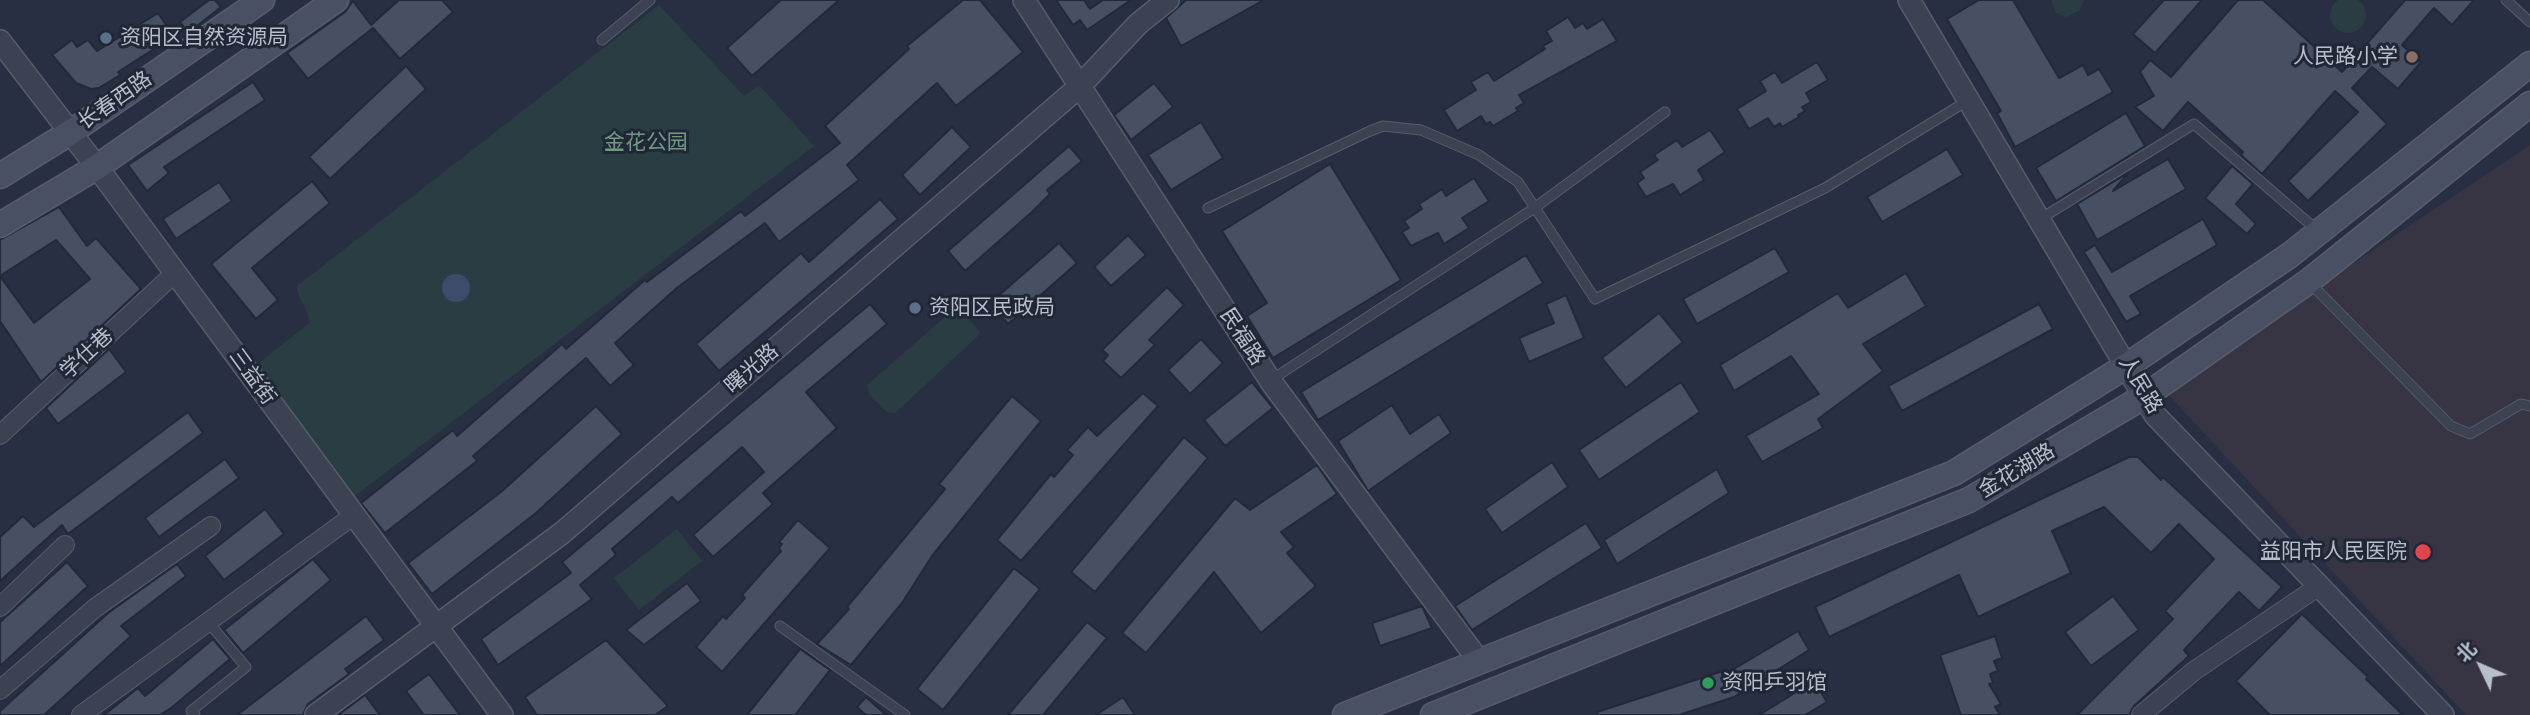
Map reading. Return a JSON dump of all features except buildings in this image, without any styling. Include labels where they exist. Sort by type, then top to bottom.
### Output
[{"type":"main road","name":"长春西路","points":[[0,176],[71,132],[262,0]]},
{"type":"main road","points":[[0,225],[97,167],[336,0]]},
{"type":"main road","points":[[1345,715],[1954,473],[2128,365],[2290,256],[2530,64]]},
{"type":"main road","name":"金花湖路","points":[[1433,715],[1969,500],[2145,396],[2309,281],[2530,104]]},
{"type":"street","name":"民福路","points":[[1024,0],[1271,380],[1479,661]]},
{"type":"street","name":"曙光路","points":[[316,715],[562,533],[1079,87],[1138,24],[1168,0]]},
{"type":"street","name":"人民路","points":[[1915,2],[1969,100],[2128,365],[2155,415],[2443,715]]},
{"type":"street","name":"三益街","points":[[0,41],[71,132],[502,715]]},
{"type":"street","name":"学仕巷","points":[[0,435],[175,273]]},
{"type":"street","points":[[81,715],[354,515]]},
{"type":"street","points":[[0,690],[94,608],[211,526]]},
{"type":"street","points":[[0,607],[65,545]]},
{"type":"street","points":[[2141,715],[2194,671],[2319,586]]},
{"type":"lane","points":[[602,40],[650,0]]},
{"type":"lane","points":[[2506,0],[2530,22]]},
{"type":"lane","points":[[1208,208],[1383,126],[1421,130],[1479,155],[1518,182],[1533,209],[1595,299],[1825,188],[1969,100]]},
{"type":"lane","points":[[1271,380],[1533,209],[1665,112]]},
{"type":"lane","points":[[2040,219],[2194,124],[2319,232]]},
{"type":"lane","points":[[2309,281],[2451,426],[2470,434],[2521,404],[2530,406]]},
{"type":"lane","points":[[195,715],[191,711],[246,667],[208,622]]},
{"type":"lane","points":[[780,626],[905,715]]},
{"type":"shaded area","name":"益阳市人民医院","points":[[2530,145],[2530,715],[2466,715],[2164,390]]},
{"type":"green space","points":[[2348,-3],[2360,3],[2366,15],[2360,27],[2348,33],[2336,27],[2330,15],[2336,3]]},
{"type":"green space","points":[[2051,0],[2084,0],[2080,10],[2066,17],[2056,13]]},
{"type":"green space","name":"金花公园","points":[[659,5],[744,96],[759,85],[814,146],[351,499],[254,367],[309,323],[308,313],[297,286]]},
{"type":"green space","points":[[954,309],[961,310],[980,332],[978,336],[895,413],[887,412],[869,394],[867,385]]},
{"type":"green space","points":[[677,529],[702,561],[639,610],[614,578]]},
{"type":"water","points":[[456,274],[466,278],[470,288],[466,298],[456,302],[446,298],[442,288],[446,278]]},
{"type":"place","name":"资阳区自然资源局","points":[[106,38]]},
{"type":"place","name":"人民路小学","points":[[2412,57]]},
{"type":"place","name":"资阳区民政局","points":[[915,308]]},
{"type":"place","name":"益阳市人民医院","points":[[2423,552]]},
{"type":"place","name":"资阳乒羽馆","points":[[1708,683]]}]
